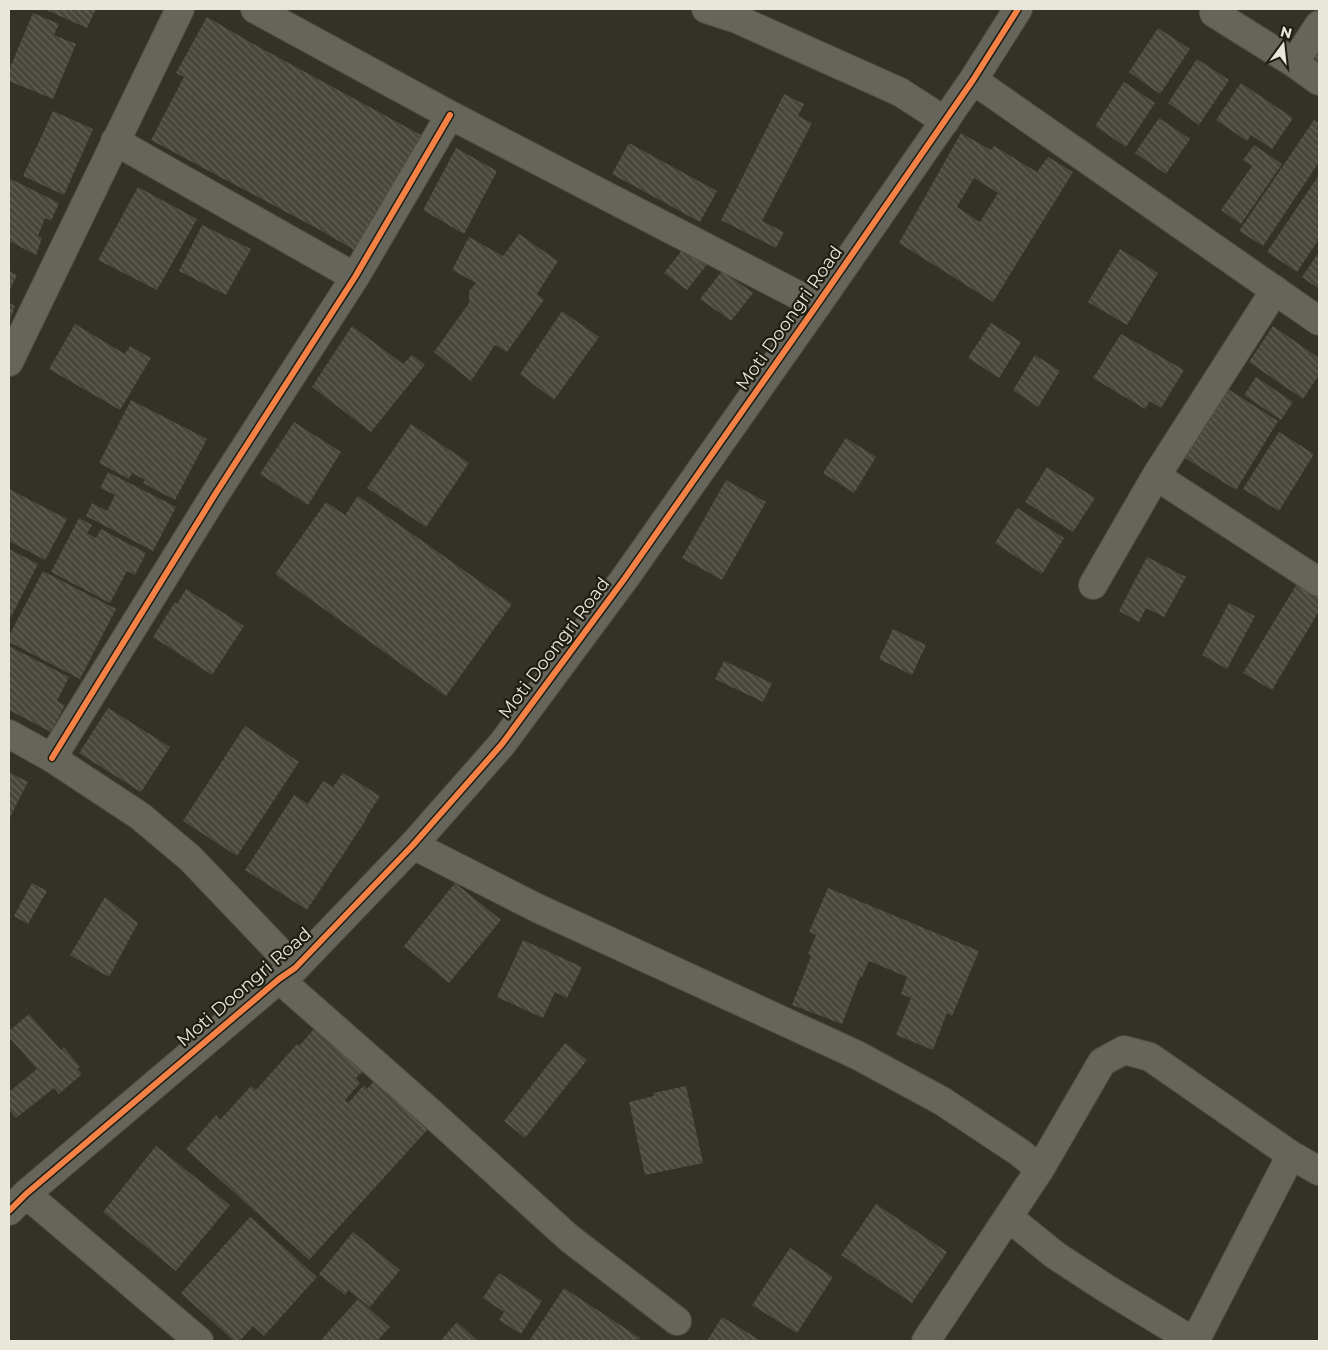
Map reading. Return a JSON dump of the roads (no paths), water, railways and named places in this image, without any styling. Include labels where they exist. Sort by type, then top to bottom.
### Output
[{"type":"street","points":[[9,362],[180,9]]},
{"type":"street","points":[[255,9],[450,115],[817,305]]},
{"type":"street","points":[[706,9],[736,19],[900,92],[945,121]]},
{"type":"street","name":"Moti Doongri Road","points":[[17,1203],[287,974],[413,845],[502,744],[625,578],[817,305],[974,80],[1018,9]]},
{"type":"street","points":[[1214,13],[1319,81]]},
{"type":"street","points":[[1294,64],[1319,25]]},
{"type":"street","points":[[974,80],[1319,321]]},
{"type":"street","points":[[52,758],[214,496],[355,277],[450,115]]},
{"type":"street","points":[[115,141],[355,277]]},
{"type":"street","points":[[1093,585],[1156,476],[1275,290]]},
{"type":"street","points":[[1156,476],[1319,582]]},
{"type":"street","points":[[9,734],[52,758],[140,816],[190,858],[287,974],[429,1111],[569,1238],[677,1321]]},
{"type":"street","points":[[413,845],[537,908],[857,1055],[942,1101],[1019,1152],[1040,1169]]},
{"type":"street","points":[[926,1341],[1040,1169],[1102,1062],[1124,1050],[1150,1057],[1291,1155],[1319,1171]]},
{"type":"street","points":[[1008,1217],[1055,1255],[1107,1289],[1194,1341],[1291,1155]]},
{"type":"street","points":[[17,1203],[199,1341]]}]
